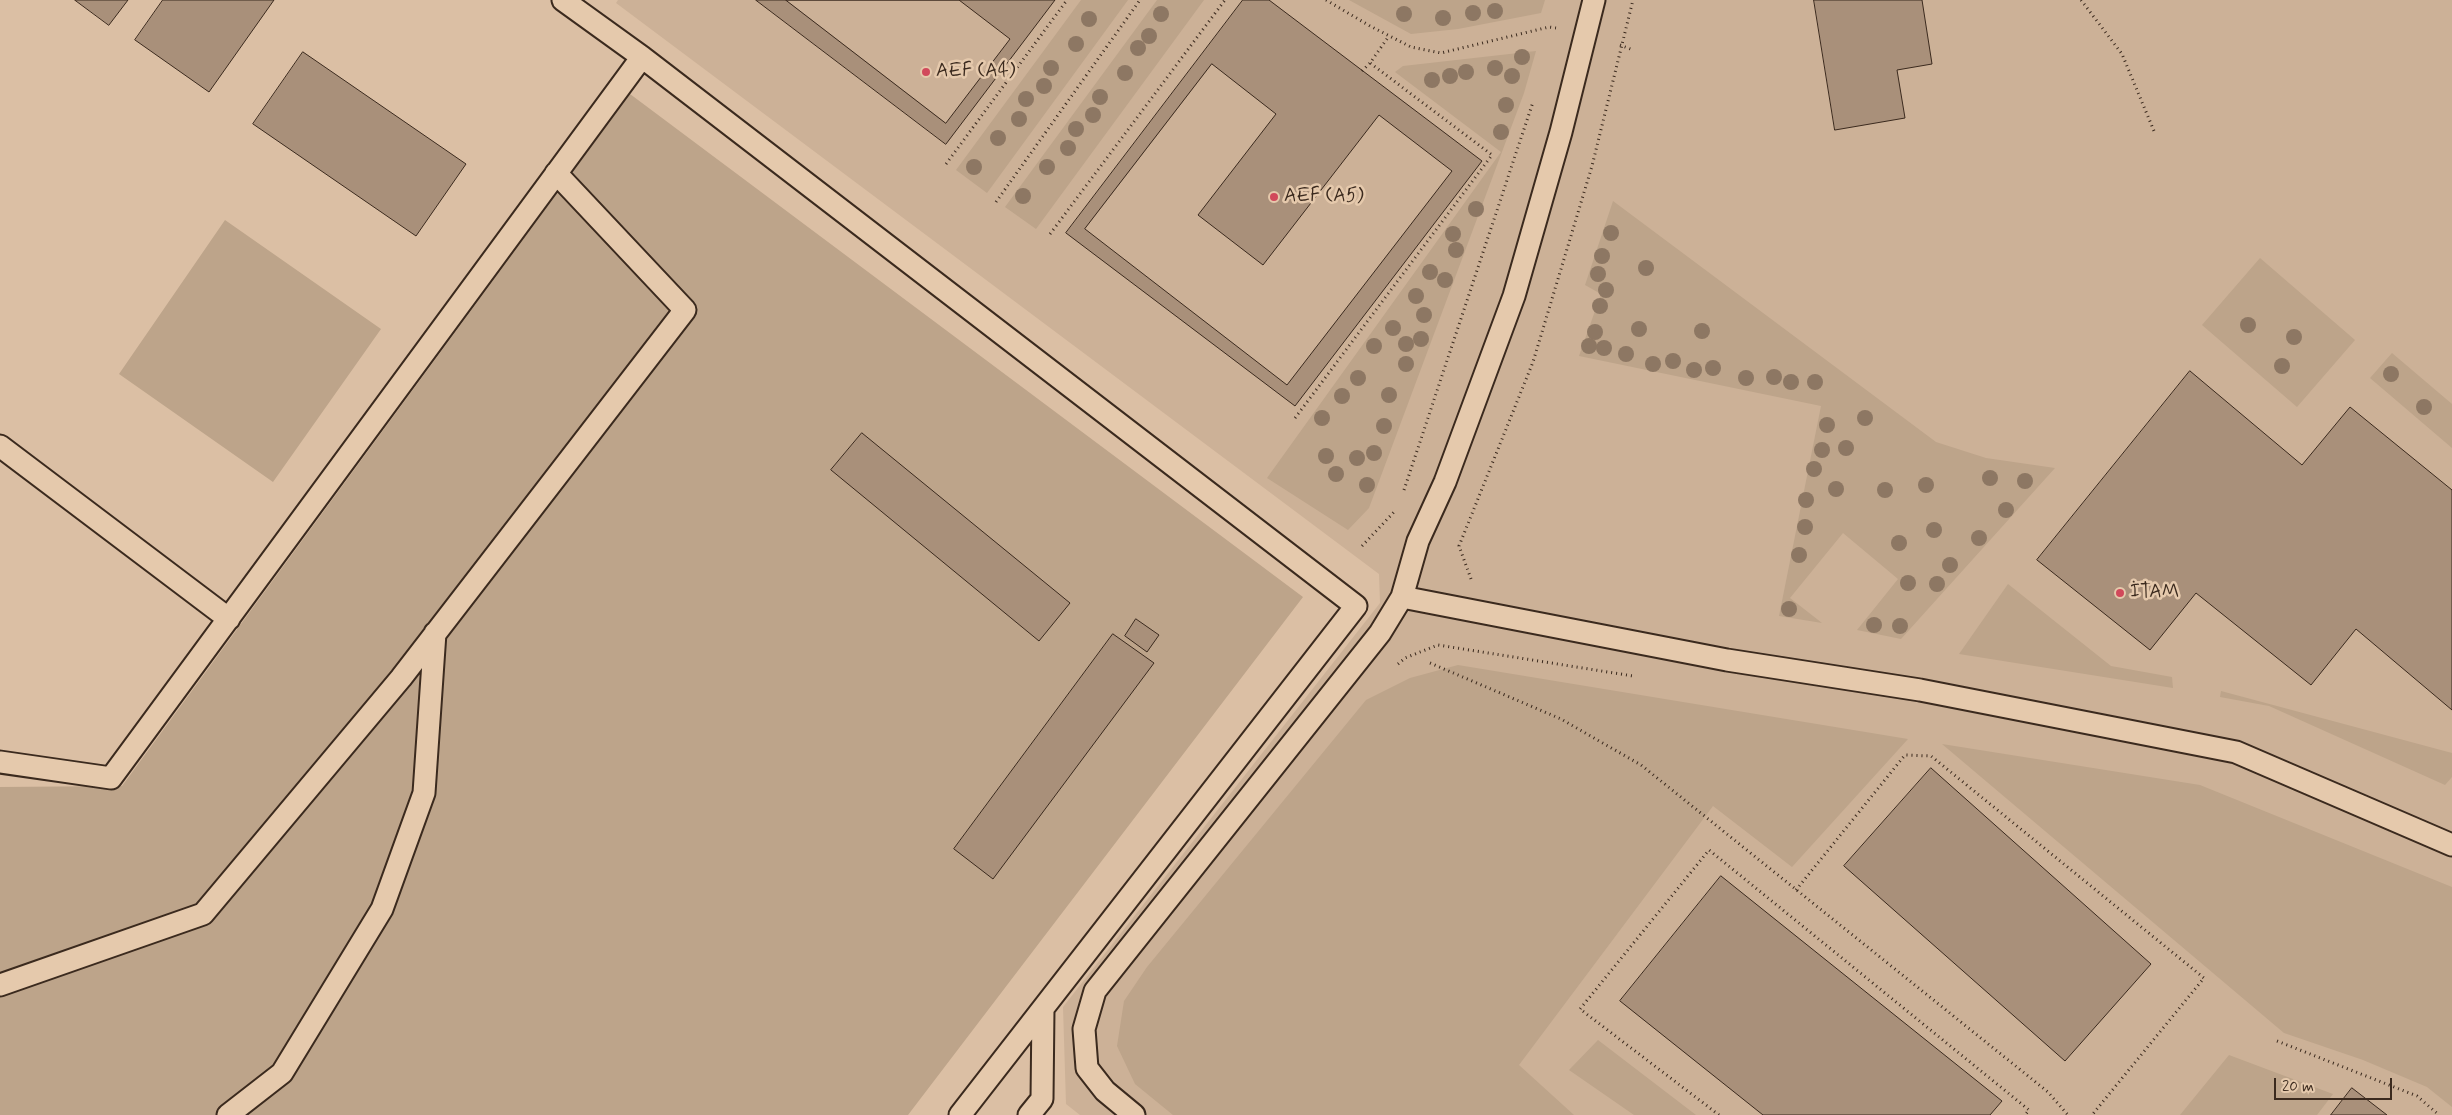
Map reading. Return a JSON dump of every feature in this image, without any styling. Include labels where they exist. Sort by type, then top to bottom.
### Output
[{"type":"lane","points":[[563,0],[642,57],[1356,606],[960,1115]]},
{"type":"lane","points":[[1134,1115],[1105,1091],[1087,1068],[1084,1029],[1095,992],[1380,633],[1402,597],[1418,541],[1445,482],[1514,296],[1560,132],[1594,0]]},
{"type":"lane","points":[[0,762],[110,778],[642,57]]},
{"type":"lane","points":[[0,985],[204,914],[401,678],[685,310],[556,174]]},
{"type":"lane","points":[[0,446],[229,619]]},
{"type":"lane","points":[[1402,597],[1727,660],[1920,690],[2236,752],[2452,845]]},
{"type":"lane","points":[[228,1115],[282,1073],[382,909],[424,793],[435,633]]},
{"type":"lane","points":[[1029,1115],[1042,1099],[1043,1009]]},
{"type":"path","points":[[946,164],[1067,0]]},
{"type":"path","points":[[996,202],[1140,0]]},
{"type":"path","points":[[1050,234],[1225,0]]},
{"type":"path","points":[[1326,0],[1411,47],[1441,53],[1549,27],[1558,29]]},
{"type":"path","points":[[1474,587],[1459,546],[1533,362],[1592,166],[1633,0]]},
{"type":"path","points":[[2081,0],[2122,54],[2154,131]]},
{"type":"path","points":[[1555,38],[1560,19]]},
{"type":"path","points":[[1586,33],[1633,50]]},
{"type":"path","points":[[1362,70],[1370,63],[1389,36]]},
{"type":"path","points":[[1295,418],[1492,155],[1370,63]]},
{"type":"path","points":[[1401,496],[1411,472],[1536,95]]},
{"type":"path","points":[[1362,546],[1394,512],[1398,504]]},
{"type":"path","points":[[1391,670],[1405,658],[1438,645],[1636,677]]},
{"type":"path","points":[[1430,663],[1561,719],[1641,765],[2048,1092],[2068,1115]]},
{"type":"path","points":[[1796,890],[1905,755],[1931,756],[2204,978],[2092,1115]]},
{"type":"path","points":[[1719,1115],[1580,1009],[1709,850],[2029,1110],[2025,1115]]},
{"type":"path","points":[[2277,1041],[2417,1096],[2439,1115]]},
{"type":"shaded area","points":[[618,0],[2452,0],[2452,1115],[1080,1115],[1066,1104],[1063,1007],[1380,603],[1379,574],[616,3]]},
{"type":"shaded area","points":[[1081,0],[1128,0],[987,193],[956,170]]},
{"type":"shaded area","points":[[1157,0],[1204,0],[1036,229],[1005,207]]},
{"type":"shaded area","points":[[1349,0],[1545,0],[1541,13],[1458,29],[1411,34]]},
{"type":"shaded area","points":[[1536,51],[1524,93],[1369,508],[1348,530],[1267,478],[1501,152],[1395,72],[1403,66]]},
{"type":"shaded area","points":[[630,94],[1303,597],[908,1115],[0,1115],[0,787],[122,786]]},
{"type":"shaded area","points":[[1613,201],[1936,442],[1986,458],[2055,468],[1901,639],[1857,630],[1898,579],[1843,533],[1790,598],[1822,623],[1779,616],[1821,406],[1579,356],[1601,294],[1585,285]]},
{"type":"shaded area","points":[[225,220],[381,329],[273,482],[119,374]]},
{"type":"shaded area","points":[[2260,258],[2355,340],[2297,407],[2202,325]]},
{"type":"shaded area","points":[[2392,353],[2452,404],[2452,448],[2370,378]]},
{"type":"shaded area","points":[[2008,584],[2111,666],[2172,677],[2173,688],[1959,654]]},
{"type":"shaded area","points":[[1458,665],[1908,739],[1792,867],[1713,806],[1519,1065],[1574,1115],[1173,1115],[1135,1084],[1117,1046],[1124,1001],[1147,967],[1366,700],[1410,678]]},
{"type":"shaded area","points":[[2221,691],[2452,753],[2452,777],[2445,785],[2269,706],[2220,697]]},
{"type":"shaded area","points":[[1942,744],[2200,785],[2452,887],[2452,1107],[2427,1087],[2363,1060],[2284,1033]]},
{"type":"shaded area","points":[[1598,1040],[1696,1115],[1634,1115],[1569,1070]]},
{"type":"shaded area","points":[[2229,1055],[2333,1094],[2317,1115],[2180,1115]]},
{"type":"building","points":[[75,0],[128,0],[109,25]]},
{"type":"building","points":[[163,0],[274,0],[209,92],[135,40]]},
{"type":"building","name":"AEF (A4)","points":[[756,0],[1055,0],[946,144]]},
{"type":"building","name":"AEF (A4)","points":[[786,0],[959,0],[1010,39],[946,123]]},
{"type":"building","name":"AEF (A5)","points":[[1243,0],[1269,0],[1482,161],[1295,406],[1066,233]]},
{"type":"building","points":[[1814,0],[1922,0],[1932,64],[1897,70],[1905,118],[1835,130]]},
{"type":"building","points":[[303,52],[466,164],[416,236],[253,124]]},
{"type":"building","points":[[1212,64],[1276,114],[1198,215],[1263,265],[1379,115],[1452,171],[1287,385],[1085,229]]},
{"type":"building","points":[[2190,371],[2302,465],[2350,407],[2452,490],[2452,710],[2356,629],[2311,685],[2196,593],[2150,650],[2037,560]]},
{"type":"building","points":[[862,433],[1070,603],[1039,641],[831,470]]},
{"type":"building","points":[[1136,619],[1159,635],[1147,652],[1125,636]]},
{"type":"building","points":[[1113,634],[1154,663],[993,879],[954,849]]},
{"type":"building","points":[[1931,768],[2151,964],[2065,1061],[1844,866]]},
{"type":"building","points":[[1721,876],[2002,1101],[1990,1115],[1763,1115],[1620,1001]]},
{"type":"building","points":[[2352,1088],[2387,1115],[2331,1115]]},
{"type":"place","name":"AEF (A4)","points":[[926,72]]},
{"type":"place","name":"AEF (A5)","points":[[1274,197]]},
{"type":"place","name":"İTAM","points":[[2120,593]]}]
